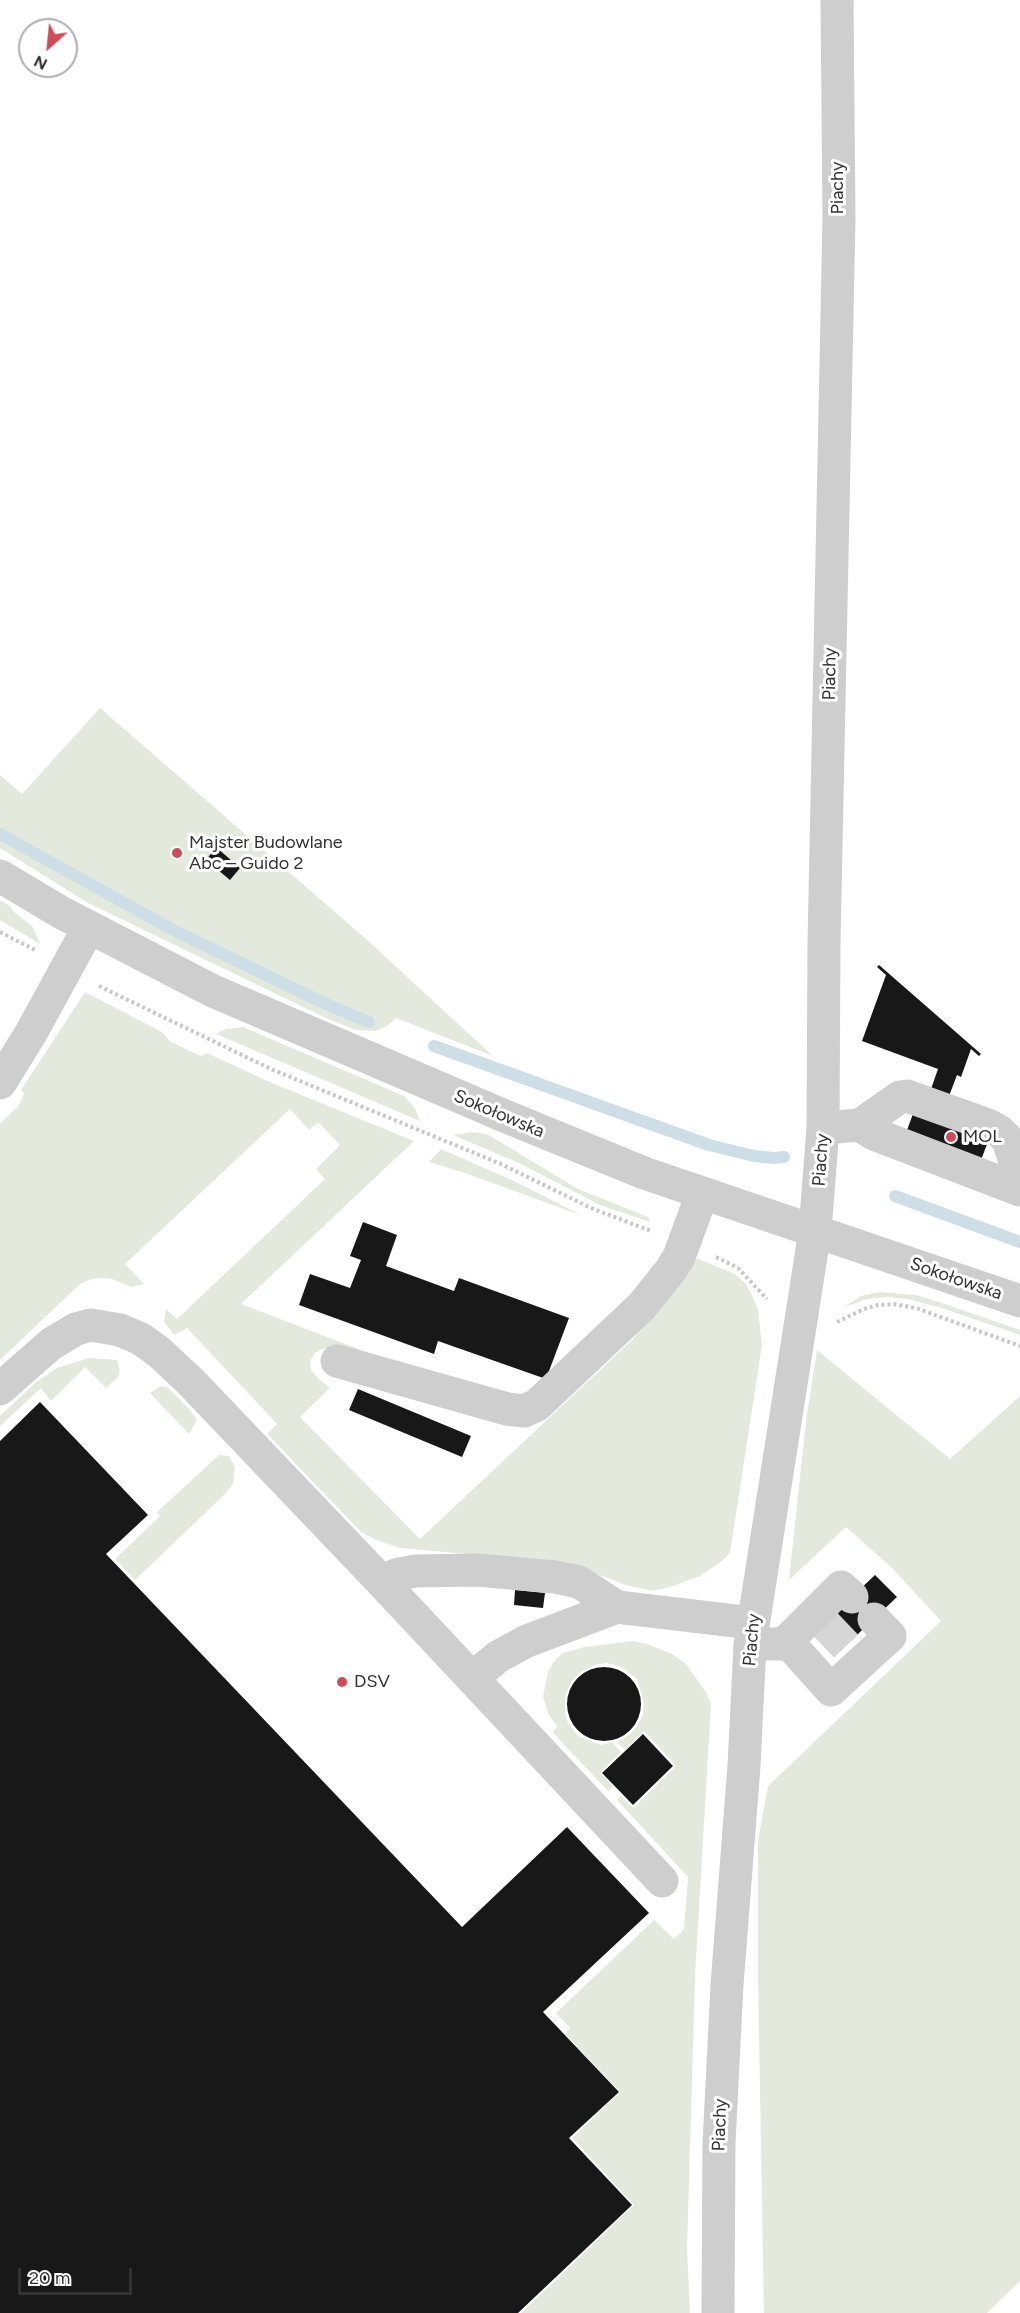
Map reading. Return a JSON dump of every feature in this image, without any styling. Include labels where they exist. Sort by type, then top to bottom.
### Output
[{"type":"street","name":"Piachy","points":[[718,2313],[719,2143],[727,1985],[744,1766],[751,1634],[816,1231],[824,1128],[825,932],[839,218],[837,0]]},
{"type":"street","name":"Sokołowska","points":[[0,876],[89,927],[213,991],[560,1139],[702,1194],[1020,1301]]},
{"type":"street","points":[[0,1083],[31,1034],[89,927]]},
{"type":"street","points":[[824,1128],[860,1125],[900,1097],[907,1096],[999,1131],[1008,1140],[1020,1171]]},
{"type":"street","points":[[860,1125],[874,1134],[1020,1190]]},
{"type":"street","points":[[337,1361],[507,1409],[524,1411],[537,1405],[553,1392],[642,1306],[675,1264],[702,1194]]},
{"type":"street","points":[[0,1389],[51,1344],[76,1329],[91,1325],[120,1330],[141,1339],[159,1352],[191,1382],[381,1581],[662,1881]]},
{"type":"street","points":[[381,1581],[416,1571],[477,1570],[555,1577],[579,1582],[618,1607],[751,1634],[778,1644],[787,1641],[836,1636],[890,1636],[842,1587],[836,1636],[831,1690],[787,1641]]},
{"type":"street","points":[[472,1678],[499,1656],[527,1641],[618,1607]]},
{"type":"path","points":[[0,932],[149,1011],[271,1069],[501,1164],[591,1208],[684,1242],[738,1268],[765,1299],[776,1301]]},
{"type":"path","points":[[830,1320],[838,1323],[864,1309],[894,1304],[916,1308],[1020,1346]]},
{"type":"shaded area","name":"Majster Budowlane Abc – Guido 2","points":[[100,708],[366,939],[493,1056],[396,1018],[387,1026],[375,1031],[356,1030],[328,1019],[88,903],[0,848],[0,775],[22,794]]},
{"type":"shaded area","points":[[0,900],[33,927],[40,944],[0,920]]},
{"type":"shaded area","points":[[85,992],[162,1032],[171,1042],[201,1056],[207,1053],[272,1083],[414,1141],[241,1304],[361,1350],[335,1347],[322,1349],[315,1353],[310,1361],[311,1370],[330,1388],[300,1417],[420,1539],[633,1339],[676,1286],[693,1257],[735,1274],[746,1284],[758,1310],[762,1345],[730,1553],[700,1576],[653,1591],[626,1585],[567,1563],[400,1548],[361,1532],[267,1434],[277,1424],[187,1328],[174,1335],[164,1322],[166,1309],[177,1319],[325,1179],[316,1169],[340,1145],[318,1122],[309,1130],[290,1109],[125,1264],[144,1284],[132,1287],[103,1278],[92,1279],[80,1284],[0,1360],[0,1124],[19,1105],[24,1093],[21,1090]]},
{"type":"shaded area","points":[[243,1027],[404,1096],[415,1108],[420,1121],[216,1034],[226,1029]]},
{"type":"shaded area","points":[[471,1132],[487,1134],[578,1189],[648,1217],[650,1222],[600,1205],[521,1164],[453,1135]]},
{"type":"shaded area","points":[[441,1149],[514,1181],[583,1216],[429,1162]]},
{"type":"shaded area","points":[[879,1292],[916,1295],[939,1302],[1020,1330],[1020,1335],[942,1308],[908,1299],[887,1297],[867,1299],[842,1308],[861,1296]]},
{"type":"shaded area","points":[[817,1350],[950,1459],[1020,1396],[1020,2281],[987,2313],[764,2313],[758,1841],[768,1786],[941,1621],[893,1569],[846,1527],[789,1580],[806,1421]]},
{"type":"shaded area","points":[[89,1358],[117,1360],[120,1371],[118,1377],[106,1388],[85,1367],[51,1401],[41,1388],[0,1426],[0,1416],[36,1382],[57,1368]]},
{"type":"shaded area","points":[[161,1386],[167,1387],[197,1420],[189,1434],[150,1393]]},
{"type":"shaded area","points":[[219,1455],[229,1456],[235,1467],[233,1484],[135,1580],[115,1559],[160,1516],[157,1512]]},
{"type":"shaded area","points":[[633,1641],[672,1654],[686,1664],[706,1692],[711,1704],[695,1976],[687,2249],[690,2313],[521,2313],[634,2205],[572,2138],[620,2092],[565,2034],[570,2028],[556,2013],[654,1920],[674,1939],[684,1929],[688,1877],[617,1800],[621,1796],[633,1808],[676,1766],[644,1731],[625,1750],[617,1742],[630,1734],[643,1714],[644,1703],[637,1679],[620,1666],[606,1663],[594,1665],[581,1672],[572,1681],[565,1696],[568,1723],[578,1736],[601,1745],[612,1742],[621,1752],[600,1773],[613,1786],[608,1791],[553,1733],[557,1726],[548,1713],[543,1697],[548,1672],[554,1661],[563,1653],[584,1647]]},
{"type":"building","points":[[216,847],[240,868],[230,880],[206,860]]},
{"type":"building","points":[[879,965],[981,1054],[979,1056],[971,1049],[961,1077],[957,1075],[943,1112],[992,1131],[978,1168],[903,1141],[917,1103],[925,1106],[938,1069],[862,1041],[886,975],[877,967]]},
{"type":"building","points":[[363,1222],[397,1235],[386,1266],[454,1291],[459,1278],[569,1318],[546,1379],[438,1341],[434,1354],[299,1305],[310,1274],[350,1288],[361,1260],[350,1256]]},
{"type":"building","points":[[358,1389],[471,1436],[462,1457],[349,1410]]},
{"type":"building","points":[[40,1402],[148,1515],[106,1554],[462,1927],[567,1827],[649,1913],[543,2012],[619,2092],[569,2138],[632,2205],[518,2313],[0,2313],[0,1441]]},
{"type":"building","points":[[875,1575],[897,1597],[839,1652],[817,1630]]},
{"type":"building","points":[[515,1590],[545,1593],[543,1608],[514,1605]]},
{"type":"building","points":[[604,1667],[625,1673],[635,1683],[641,1704],[635,1725],[625,1735],[604,1741],[583,1735],[573,1725],[567,1704],[573,1683],[583,1673]]},
{"type":"building","points":[[643,1734],[673,1766],[633,1805],[602,1773]]},
{"type":"waterway","points":[[0,834],[175,931],[326,1004],[369,1022]]},
{"type":"waterway","points":[[434,1046],[709,1145],[754,1156],[784,1157]]},
{"type":"waterway","points":[[895,1196],[1020,1242]]},
{"type":"tunnel","points":[[824,1623],[846,1646]]},
{"type":"place","name":"Majster Budowlane Abc – Guido 2","points":[[177,853]]},
{"type":"place","name":"MOL","points":[[951,1137]]},
{"type":"place","name":"DSV","points":[[342,1682]]}]
